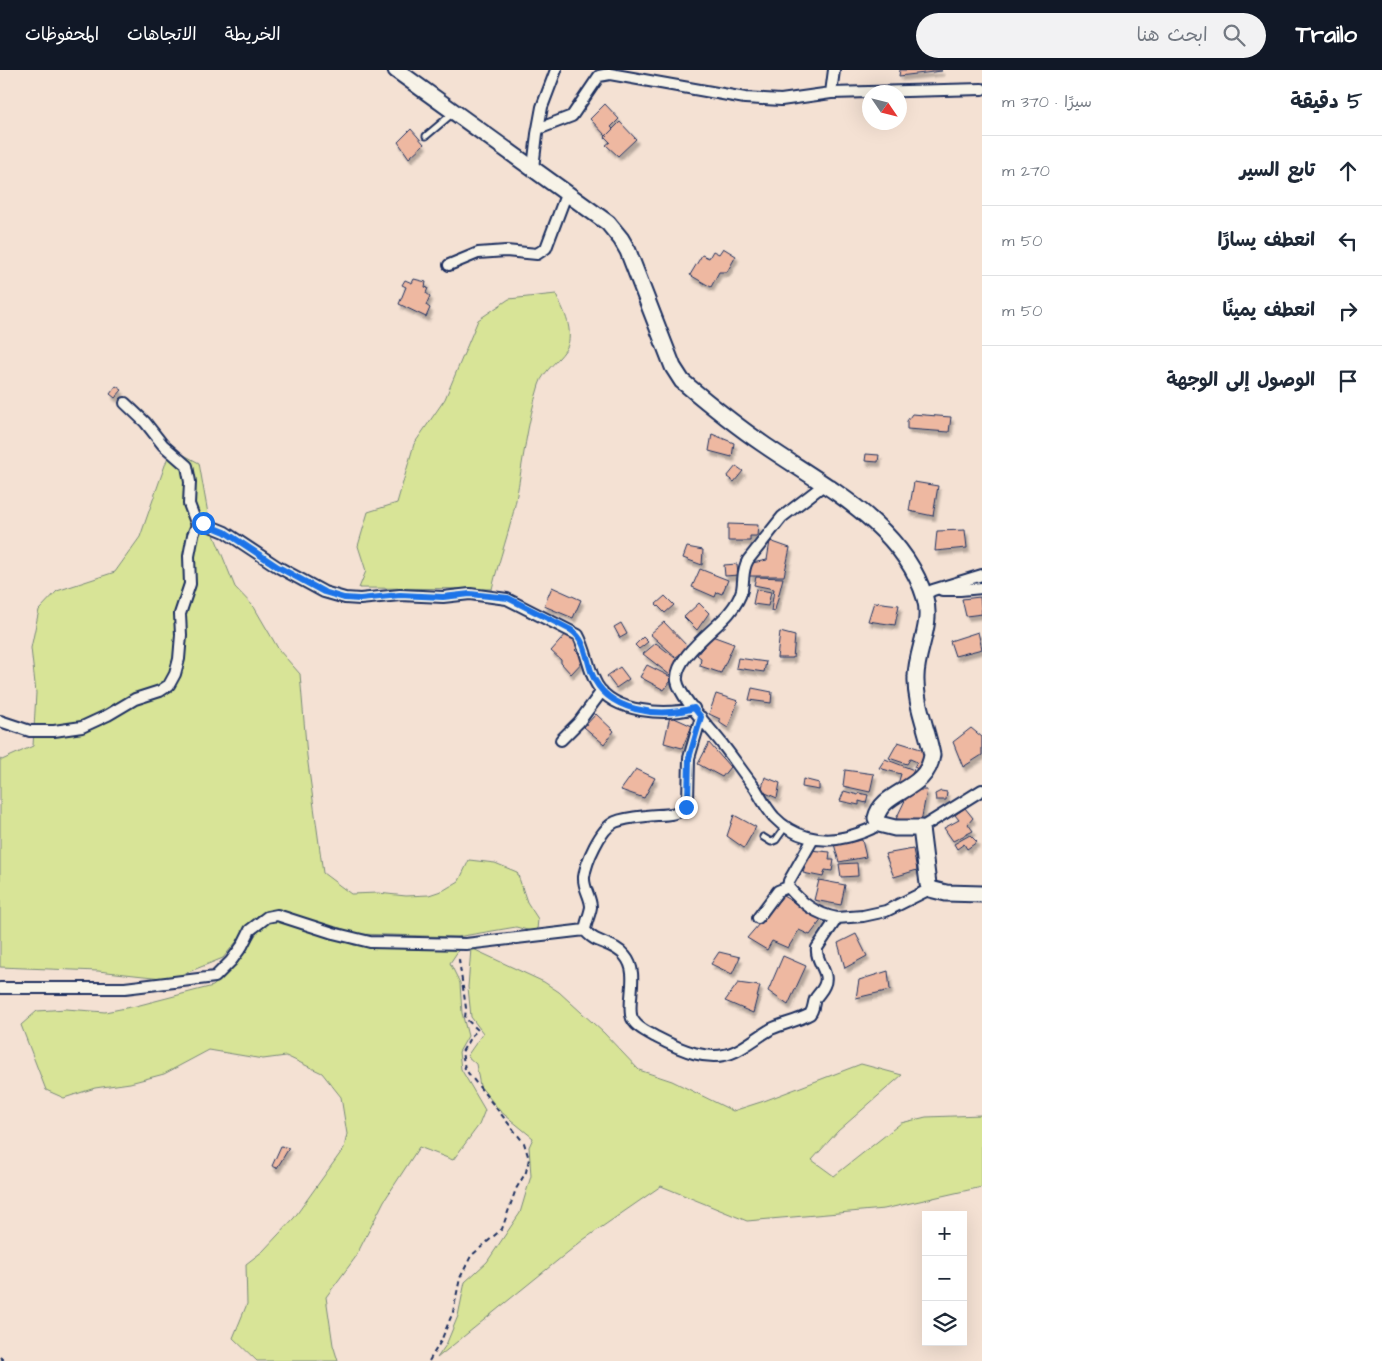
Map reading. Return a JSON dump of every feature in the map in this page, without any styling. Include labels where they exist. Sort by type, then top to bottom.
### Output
[{"type":"street","points":[[396,70],[599,214],[615,230],[628,251],[673,367],[682,381],[762,444],[825,484],[861,511],[894,544],[928,592],[926,600],[927,619],[916,676],[917,699],[922,721],[929,739],[932,755],[931,763],[926,773],[918,781],[881,807],[876,818],[878,824]]},
{"type":"street","points":[[533,168],[542,107],[556,70]]},
{"type":"street","points":[[831,93],[834,70]]},
{"type":"street","points":[[538,129],[572,116],[603,74],[745,98],[781,100],[831,93],[982,89]]},
{"type":"street","points":[[449,265],[478,253],[506,251],[537,254],[546,248],[567,192]]},
{"type":"street","points":[[0,721],[30,731],[54,731],[82,727],[108,716],[135,699],[169,686],[175,674],[179,659],[181,635],[180,614],[190,584],[189,556],[193,534],[197,525],[189,504],[190,482],[187,466],[163,445],[125,403]]},
{"type":"street","points":[[825,484],[792,508],[770,531],[744,568],[742,590],[730,612],[689,653],[677,674],[677,681],[681,692],[724,746],[765,806],[775,818],[786,826],[813,839],[826,841],[841,839],[872,829],[878,824]]},
{"type":"street","points":[[197,525],[203,523],[225,532],[278,567],[324,592],[344,598],[360,599],[400,595],[443,597],[470,594],[508,598],[578,635],[584,646],[593,676],[602,691],[614,701],[644,711],[662,713],[679,712],[694,708]]},
{"type":"street","points":[[928,592],[982,575]]},
{"type":"street","points":[[928,592],[982,588]]},
{"type":"street","points":[[561,740],[579,722],[602,691]]},
{"type":"street","points":[[584,930],[590,900],[584,888],[584,878],[594,847],[614,822],[644,816],[674,814],[686,807],[688,801],[689,758],[701,717]]},
{"type":"street","points":[[878,824],[895,828],[921,828],[982,790]]},
{"type":"street","points":[[921,828],[930,889]]},
{"type":"street","points":[[788,887],[789,881],[813,839]]},
{"type":"street","points":[[788,887],[807,906],[837,918],[863,916],[886,911],[930,889],[946,893],[982,894]]},
{"type":"street","points":[[758,918],[778,891],[788,887]]},
{"type":"street","points":[[0,988],[125,988],[215,977],[234,956],[250,930],[267,917],[277,915],[370,942],[466,944],[584,930]]},
{"type":"street","points":[[584,930],[593,939],[617,949],[625,956],[631,971],[631,1016],[638,1026],[671,1045],[696,1054],[716,1056],[735,1052],[758,1036],[779,1025],[810,1014],[816,997],[825,985],[826,979],[818,959],[817,948],[837,918]]},
{"type":"lane","points":[[426,136],[455,112]]},
{"type":"lane","points":[[763,837],[771,842],[776,840],[786,826]]},
{"type":"path","points":[[429,1361],[453,1312],[460,1278],[471,1256],[502,1229],[516,1189],[526,1172],[530,1158],[524,1143],[465,1069],[462,1052],[471,1036],[478,1030],[465,1018],[466,1008],[460,960],[466,944]]},
{"type":"path","points":[[0,1357],[4,1361]]},
{"type":"green space","points":[[556,294],[568,325],[568,345],[562,355],[545,374],[539,385],[528,428],[514,511],[492,589],[359,588],[366,571],[358,546],[368,512],[397,503],[414,444],[445,399],[478,320],[509,299]]},
{"type":"green space","points":[[171,448],[199,463],[210,525],[235,587],[254,607],[279,650],[300,674],[307,756],[323,873],[351,894],[429,895],[444,890],[459,881],[469,860],[495,863],[517,872],[527,902],[538,919],[537,930],[531,931],[516,927],[457,937],[358,934],[274,911],[258,915],[223,958],[171,979],[98,971],[0,967],[0,759],[2,760],[33,746],[36,693],[31,648],[39,610],[57,591],[115,572],[140,537]]},
{"type":"green space","points":[[275,918],[330,933],[354,945],[460,948],[450,963],[460,983],[462,1013],[468,1036],[459,1052],[461,1069],[485,1110],[479,1125],[453,1160],[419,1147],[384,1201],[355,1258],[326,1297],[333,1345],[338,1361],[257,1361],[233,1338],[247,1304],[246,1264],[263,1251],[294,1218],[344,1148],[347,1134],[341,1097],[322,1073],[286,1056],[263,1059],[209,1050],[164,1074],[130,1083],[95,1088],[64,1098],[46,1090],[21,1025],[37,1011],[66,1009],[105,1012],[213,986],[236,965],[260,928]]},
{"type":"green space","points":[[471,948],[544,982],[559,992],[604,1033],[639,1070],[672,1081],[733,1111],[861,1064],[902,1075],[838,1131],[812,1160],[834,1176],[901,1123],[926,1117],[982,1115],[982,1187],[884,1209],[747,1221],[661,1186],[583,1240],[437,1358],[446,1345],[458,1316],[465,1282],[487,1262],[520,1213],[531,1176],[529,1147],[533,1138],[500,1111],[480,1086],[476,1064],[467,1056],[483,1033],[471,1017],[468,987]]},
{"type":"building","points":[[900,70],[941,70],[942,71],[899,76]]},
{"type":"building","points":[[605,104],[619,119],[606,136],[590,119]]},
{"type":"building","points":[[620,122],[636,139],[618,156],[606,145],[610,142],[605,137]]},
{"type":"building","points":[[411,129],[424,144],[409,158],[398,142]]},
{"type":"building","points":[[723,248],[736,256],[727,272],[719,272],[711,287],[690,275],[702,255],[709,258],[713,251],[719,254]]},
{"type":"building","points":[[414,279],[426,282],[425,287],[428,288],[426,293],[430,296],[426,305],[430,308],[426,317],[399,304],[406,287],[402,285],[405,280],[412,283]]},
{"type":"building","points":[[116,386],[122,390],[115,398],[110,394]]},
{"type":"building","points":[[912,414],[951,417],[949,432],[907,429],[907,421]]},
{"type":"building","points":[[712,434],[734,443],[732,457],[709,451]]},
{"type":"building","points":[[866,454],[879,455],[878,462],[865,461]]},
{"type":"building","points":[[736,466],[743,471],[734,482],[727,477]]},
{"type":"building","points":[[914,482],[938,486],[933,516],[909,511]]},
{"type":"building","points":[[728,524],[758,525],[757,536],[750,536],[750,541],[728,541]]},
{"type":"building","points":[[965,530],[967,548],[935,551],[937,531]]},
{"type":"building","points":[[770,541],[790,548],[784,576],[749,576],[752,563],[767,560]]},
{"type":"building","points":[[687,547],[703,550],[702,565],[683,558]]},
{"type":"building","points":[[737,564],[738,575],[725,576],[724,565]]},
{"type":"building","points":[[700,569],[728,580],[722,594],[717,592],[715,597],[692,587]]},
{"type":"building","points":[[756,577],[783,578],[775,610],[771,611],[774,589],[754,585]]},
{"type":"building","points":[[552,587],[581,600],[573,618],[544,606]]},
{"type":"building","points":[[756,589],[771,592],[768,606],[753,604]]},
{"type":"building","points":[[665,596],[674,605],[665,613],[656,604]]},
{"type":"building","points":[[980,597],[982,614],[966,616],[962,599]]},
{"type":"building","points":[[874,602],[899,605],[895,625],[868,621]]},
{"type":"building","points":[[699,603],[709,613],[697,630],[684,617]]},
{"type":"building","points":[[664,622],[689,648],[676,657],[650,634]]},
{"type":"building","points":[[621,623],[627,634],[620,638],[614,627]]},
{"type":"building","points":[[780,632],[795,636],[793,658],[777,658]]},
{"type":"building","points":[[978,632],[982,649],[955,656],[950,641]]},
{"type":"building","points":[[567,633],[581,644],[575,650],[585,659],[571,674],[561,663],[561,660],[551,651]]},
{"type":"building","points":[[712,636],[734,644],[721,673],[700,666],[701,658],[697,655]]},
{"type":"building","points":[[643,637],[648,642],[639,649],[635,645]]},
{"type":"building","points":[[656,643],[679,661],[670,675],[643,654]]},
{"type":"building","points":[[738,658],[766,662],[764,672],[736,668]]},
{"type":"building","points":[[647,665],[673,678],[664,690],[640,677]]},
{"type":"building","points":[[620,667],[629,679],[616,688],[607,676]]},
{"type":"building","points":[[752,688],[772,692],[771,703],[749,700]]},
{"type":"building","points":[[716,694],[738,701],[728,728],[720,723],[720,719],[709,714]]},
{"type":"building","points":[[596,714],[614,731],[604,744],[584,727]]},
{"type":"building","points":[[670,716],[692,726],[682,748],[664,743]]},
{"type":"building","points":[[971,728],[982,737],[982,755],[963,767],[953,742]]},
{"type":"building","points":[[898,742],[927,751],[920,770],[914,767],[917,762],[910,759],[907,764],[889,758]]},
{"type":"building","points":[[709,743],[730,767],[722,777],[698,764]]},
{"type":"building","points":[[885,759],[914,770],[905,787],[897,787],[901,774],[879,768]]},
{"type":"building","points":[[636,769],[655,778],[644,798],[621,790]]},
{"type":"building","points":[[845,770],[874,774],[870,792],[843,786]]},
{"type":"building","points":[[765,777],[780,783],[777,798],[761,791]]},
{"type":"building","points":[[803,779],[819,783],[819,790],[802,787]]},
{"type":"building","points":[[910,790],[927,790],[921,822],[896,819]]},
{"type":"building","points":[[844,791],[858,795],[859,793],[868,795],[866,803],[859,801],[859,805],[840,801]]},
{"type":"building","points":[[941,791],[947,792],[946,800],[936,800],[935,794]]},
{"type":"building","points":[[965,808],[973,818],[968,824],[973,831],[953,841],[944,828],[959,820],[955,815]]},
{"type":"building","points":[[734,815],[756,827],[744,848],[727,836]]},
{"type":"building","points":[[970,835],[977,842],[967,849],[964,844],[957,849],[954,844]]},
{"type":"building","points":[[862,840],[866,857],[839,862],[834,844]]},
{"type":"building","points":[[913,849],[917,870],[894,877],[885,854]]},
{"type":"building","points":[[810,850],[830,852],[829,860],[834,860],[832,871],[825,870],[823,877],[803,873]]},
{"type":"building","points":[[857,863],[858,876],[841,877],[839,864]]},
{"type":"building","points":[[819,880],[845,885],[841,905],[814,900]]},
{"type":"building","points":[[783,896],[822,919],[810,935],[799,930],[788,948],[772,941],[767,950],[747,938]]},
{"type":"building","points":[[856,934],[867,956],[845,968],[838,943]]},
{"type":"building","points":[[719,952],[740,957],[732,974],[711,964]]},
{"type":"building","points":[[783,956],[806,966],[788,1005],[768,991]]},
{"type":"building","points":[[888,971],[890,990],[856,998],[859,980]]},
{"type":"building","points":[[738,983],[760,986],[753,1013],[725,1001]]},
{"type":"building","points":[[281,1146],[289,1148],[277,1168],[272,1166]]},
{"type":"route","points":[[203,523],[225,532],[278,567],[324,592],[344,598],[360,599],[400,595],[443,597],[470,594],[508,598],[571,630],[578,635],[584,646],[598,687],[614,701],[644,711],[662,713],[679,712],[694,708],[701,717],[689,758],[688,801],[686,807]]}]
